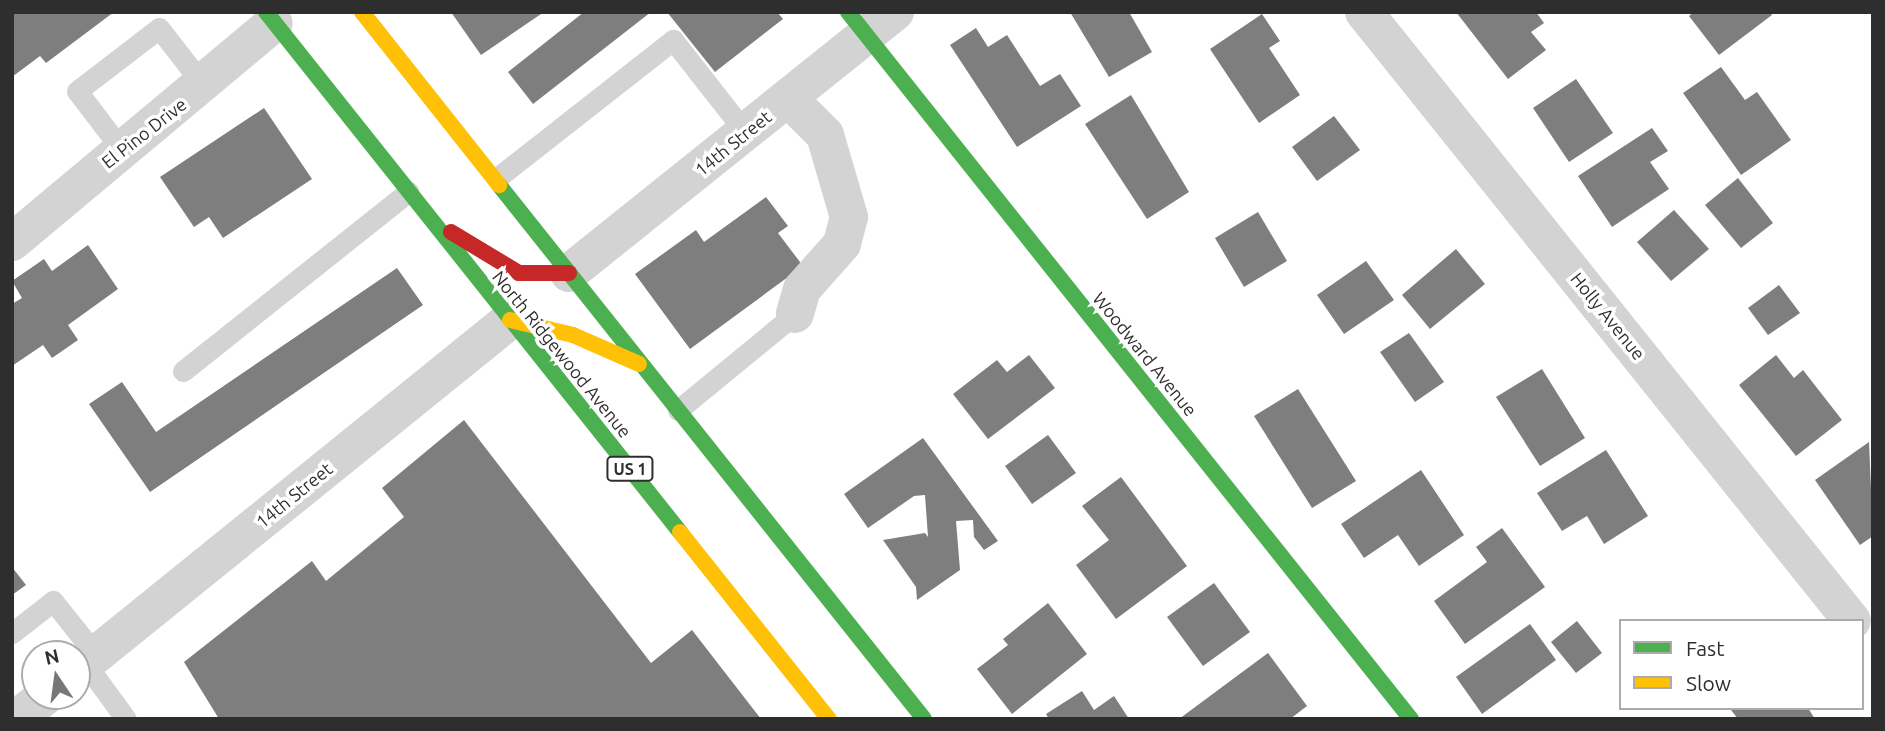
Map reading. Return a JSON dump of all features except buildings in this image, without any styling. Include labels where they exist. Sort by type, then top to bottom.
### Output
[{"type":"main road","points":[[362,12],[497,178],[569,273],[924,719]]},
{"type":"main road","name":"North Ridgewood Avenue","points":[[270,18],[829,719]]},
{"type":"main road","name":"Woodward Avenue","points":[[870,20],[1411,719]]},
{"type":"main road","points":[[431,220],[519,273],[569,273]]},
{"type":"main road","points":[[510,320],[573,335],[644,366]]},
{"type":"street","name":"Holly Avenue","points":[[1364,12],[1850,619]]},
{"type":"street","name":"El Pino Drive","points":[[12,242],[204,86],[270,18]]},
{"type":"street","name":"14th Street","points":[[569,273],[788,98],[870,20]]},
{"type":"street","points":[[788,98],[825,135],[849,217],[842,244],[802,289],[795,314]]},
{"type":"street","name":"14th Street","points":[[91,659],[510,320]]},
{"type":"lane","points":[[122,150],[76,91],[159,28],[204,86]]},
{"type":"lane","points":[[497,178],[673,40],[746,133]]},
{"type":"lane","points":[[183,371],[408,192]]},
{"type":"lane","points":[[678,410],[795,314]]},
{"type":"lane","points":[[12,633],[53,601],[74,640]]},
{"type":"lane","points":[[91,670],[126,719]]},
{"type":"traffic: fast","points":[[266,12],[680,532]]},
{"type":"traffic: fast","points":[[848,12],[1411,719]]},
{"type":"traffic: fast","points":[[499,185],[924,719]]},
{"type":"traffic: slow","points":[[362,12],[499,185]]},
{"type":"traffic: slow","points":[[510,320],[573,335],[639,364]]},
{"type":"traffic: slow","points":[[680,532],[829,719]]},
{"type":"traffic: jam","points":[[451,232],[519,273],[569,273]]}]
